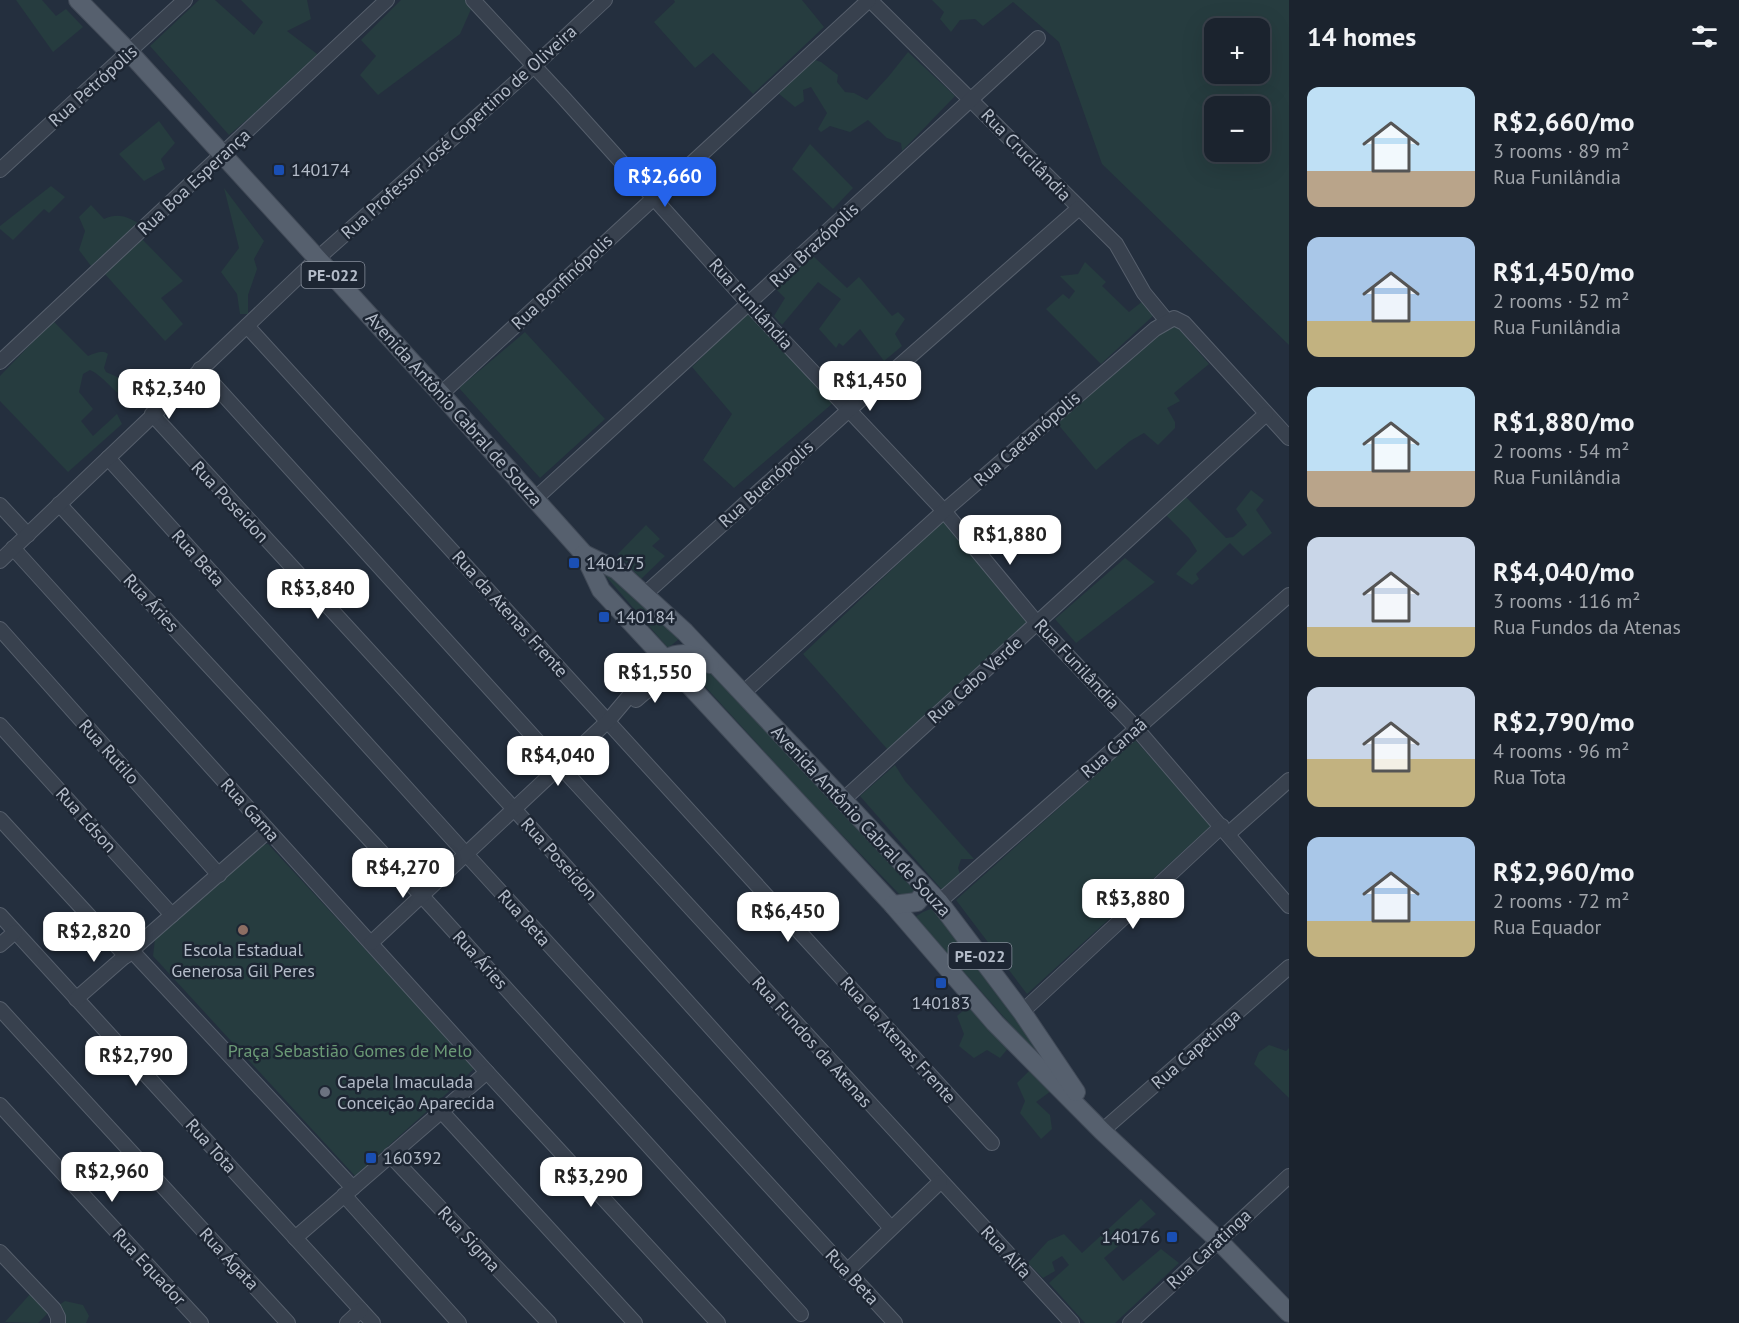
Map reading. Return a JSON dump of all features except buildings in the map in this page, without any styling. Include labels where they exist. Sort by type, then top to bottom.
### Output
[{"type":"main road","name":"Avenida Antônio Cabral de Souza","points":[[78,0],[130,52],[441,394],[584,554],[601,590],[893,905],[995,1023],[1100,1128],[1218,1240],[1289,1313]]},
{"type":"main road","name":"Avenida Antônio Cabral de Souza","points":[[584,554],[617,570],[686,632],[933,896],[1022,1012],[1100,1128]]},
{"type":"main road","points":[[665,659],[674,654],[688,653],[725,674]]},
{"type":"main road","points":[[893,905],[917,902],[933,896]]},
{"type":"street","name":"Rua Petrópolis","points":[[0,170],[185,0]]},
{"type":"street","name":"Rua Boa Esperança","points":[[0,362],[387,0]]},
{"type":"street","name":"Rua Funilândia","points":[[473,0],[749,304],[944,511],[1037,623],[1136,728],[1289,906]]},
{"type":"street","name":"Rua Professor José Copertino de Oliveira","points":[[0,561],[318,258],[605,0]]},
{"type":"street","name":"Rua Crucilândia","points":[[869,0],[972,99],[1116,244],[1144,292],[1167,321]]},
{"type":"street","name":"Rua Bonfinópolis","points":[[441,394],[869,0]]},
{"type":"street","name":"Rua Brazópolis","points":[[535,499],[1038,38]]},
{"type":"street","name":"Rua Buenópolis","points":[[644,595],[850,409],[1079,208]]},
{"type":"street","points":[[1167,321],[1174,318],[1184,323],[1289,438]]},
{"type":"street","name":"Rua Caetanópolis","points":[[743,693],[944,511],[1167,321]]},
{"type":"street","name":"Rua da Atenas Frente","points":[[247,326],[992,1143]]},
{"type":"street","name":"Rua Fundos da Atenas","points":[[200,369],[940,1182]]},
{"type":"street","name":"Rua Poseidon","points":[[152,414],[514,809],[891,1228]]},
{"type":"street","name":"Rua Cabo Verde","points":[[843,800],[1266,414]]},
{"type":"street","name":"Rua Beta","points":[[108,458],[846,1272],[895,1323]]},
{"type":"street","name":"Rua Áries","points":[[59,504],[422,896],[801,1314]]},
{"type":"street","points":[[0,505],[28,535]]},
{"type":"street","name":"Rua Gama","points":[[14,548],[268,831],[717,1323]]},
{"type":"street","name":"Rua Canaã","points":[[933,896],[1136,728],[1289,595]]},
{"type":"street","name":"Rua Rutilo","points":[[0,629],[219,875]]},
{"type":"street","points":[[371,943],[608,721],[665,659]]},
{"type":"street","points":[[623,704],[635,701],[659,682],[685,681]]},
{"type":"street","name":"Rua Edson","points":[[0,725],[172,915]]},
{"type":"street","points":[[1022,1012],[1225,830],[1289,780]]},
{"type":"street","points":[[0,819],[129,953],[348,1191],[459,1323]]},
{"type":"street","points":[[76,999],[268,831]]},
{"type":"street","name":"Rua Tota","points":[[0,915],[373,1323]]},
{"type":"street","points":[[0,945],[15,932]]},
{"type":"street","name":"Rua Capetinga","points":[[1100,1128],[1289,967]]},
{"type":"street","name":"Rua Ágata","points":[[0,1010],[288,1323]]},
{"type":"street","points":[[295,1238],[487,1072]]},
{"type":"street","name":"Rua Equador","points":[[0,1105],[201,1323]]},
{"type":"street","points":[[441,1111],[635,1323]]},
{"type":"street","name":"Rua Sigma","points":[[390,1155],[549,1323]]},
{"type":"street","name":"Rua Caratinga","points":[[1130,1323],[1289,1176]]},
{"type":"street","points":[[846,1272],[940,1182]]},
{"type":"street","name":"Rua Alfa","points":[[940,1182],[1072,1323]]},
{"type":"street","points":[[0,1252],[54,1309],[58,1323]]},
{"type":"street","points":[[346,1323],[361,1310]]},
{"type":"green space","points":[[16,0],[42,0],[56,16],[66,9],[83,27],[53,52]]},
{"type":"green space","points":[[199,0],[215,0],[254,35],[263,22],[241,0],[307,0],[311,19],[287,31],[321,57],[229,135],[150,46]]},
{"type":"green space","points":[[401,0],[466,0],[472,7],[460,34],[378,95],[360,75],[376,56],[361,40]]},
{"type":"green space","points":[[674,0],[802,0],[824,27],[753,94],[713,53],[695,68],[654,22],[675,2]]},
{"type":"green space","points":[[932,0],[1289,0],[1289,345],[1102,164],[1059,42],[1013,2],[983,26],[975,19],[960,20],[951,32],[940,19],[944,12]]},
{"type":"green space","points":[[908,52],[955,96],[902,151],[901,143],[887,138],[868,120],[850,132],[830,126],[821,132],[818,129],[827,113],[811,87],[803,90],[804,101],[795,107],[778,93],[815,60],[838,75],[837,82],[845,92],[854,93],[867,100]]},
{"type":"green space","points":[[159,121],[175,143],[161,159],[165,169],[144,181],[119,154]]},
{"type":"green space","points":[[810,144],[853,188],[833,209],[792,169]]},
{"type":"green space","points":[[51,186],[65,197],[49,213],[44,209],[13,240],[0,229],[0,226]]},
{"type":"green space","points":[[224,188],[264,241],[254,259],[257,269],[248,295],[248,314],[240,314],[237,294],[221,272],[239,248]]},
{"type":"green space","points":[[91,205],[104,219],[121,216],[138,223],[91,266],[79,250],[85,231],[79,217]]},
{"type":"green space","points":[[141,238],[183,281],[161,298],[183,324],[165,341],[104,273]]},
{"type":"green space","points":[[812,255],[847,288],[859,277],[892,316],[898,312],[905,319],[895,334],[902,346],[884,361],[860,329],[843,346],[839,343],[836,348],[819,329],[841,299],[818,282],[782,325],[774,316],[785,298],[774,287]]},
{"type":"green space","points":[[1085,262],[1106,282],[1102,286],[1129,312],[1143,301],[1155,314],[1101,364],[1046,309],[1063,294],[1069,299],[1075,291],[1060,276],[1078,274]]},
{"type":"green space","points":[[748,311],[833,403],[734,488],[703,460],[732,414],[692,367]]},
{"type":"green space","points":[[53,321],[88,356],[101,352],[108,354],[104,368],[106,372],[144,389],[136,402],[123,397],[96,373],[90,370],[83,374],[79,392],[93,409],[81,421],[93,436],[117,414],[122,424],[68,472],[0,401],[0,376]]},
{"type":"green space","points":[[1174,323],[1209,364],[1174,393],[1180,401],[1167,408],[1175,422],[1175,428],[1158,445],[1144,433],[1130,441],[1096,470],[1057,423]]},
{"type":"green space","points":[[525,332],[605,419],[540,478],[459,388]]},
{"type":"green space","points":[[1251,490],[1264,500],[1256,510],[1272,533],[1243,556],[1230,543],[1196,574],[1199,579],[1192,585],[1176,574],[1197,551],[1189,538],[1166,515],[1186,497],[1226,538],[1233,537],[1247,525],[1236,509]]},
{"type":"green space","points":[[945,519],[1028,623],[888,750],[803,654]]},
{"type":"green space","points":[[646,525],[660,539],[652,546],[665,556],[641,579],[618,554]]},
{"type":"green space","points":[[1125,558],[1155,582],[1076,643],[1055,619]]},
{"type":"green space","points":[[597,566],[608,572],[672,629],[679,639],[668,648]]},
{"type":"green space","points":[[680,659],[698,662],[719,678],[914,890],[912,896],[903,898],[815,807]]},
{"type":"green space","points":[[1135,740],[1212,825],[1027,994],[956,900]]},
{"type":"green space","points":[[895,765],[905,781],[974,859],[961,859],[958,868],[960,874],[943,891],[860,796]]},
{"type":"green space","name":"Praça Sebastião Gomes de Melo","points":[[268,844],[475,1068],[355,1176],[153,956],[155,939],[261,845]]},
{"type":"green space","points":[[933,908],[980,966],[1065,1086],[915,917]]},
{"type":"green space","points":[[971,1004],[1009,1047],[1000,1058],[987,1050],[974,1058],[959,1046],[964,1034],[957,1016]]},
{"type":"green space","points":[[1269,1045],[1286,1051],[1289,1048],[1289,1098],[1254,1064],[1259,1052]]},
{"type":"green space","points":[[1031,1069],[1051,1091],[1036,1102],[1050,1115],[1052,1129],[1041,1139],[1020,1113],[1025,1101],[1017,1083]]},
{"type":"green space","points":[[1141,1199],[1156,1214],[1104,1258],[1123,1281],[1161,1249],[1179,1263],[1115,1323],[1085,1323],[1049,1283],[1069,1265],[1062,1256],[1052,1262],[1055,1271],[1043,1278],[1028,1263],[1048,1241],[1064,1234],[1082,1253]]},
{"type":"green space","points":[[32,1292],[48,1313],[38,1323],[5,1322]]},
{"type":"green space","points":[[65,1301],[83,1305],[89,1316],[86,1323],[63,1323],[59,1305]]},
{"type":"place","name":"140174","points":[[279,170]]},
{"type":"place","name":"140175","points":[[574,563]]},
{"type":"place","name":"140184","points":[[604,617]]},
{"type":"place","name":"Escola Estadual Generosa Gil Peres","points":[[243,930]]},
{"type":"place","name":"140183","points":[[941,983]]},
{"type":"place","name":"Capela Imaculada Conceição Aparecida","points":[[325,1092]]},
{"type":"place","name":"160392","points":[[371,1158]]},
{"type":"place","name":"140176","points":[[1172,1237]]}]
